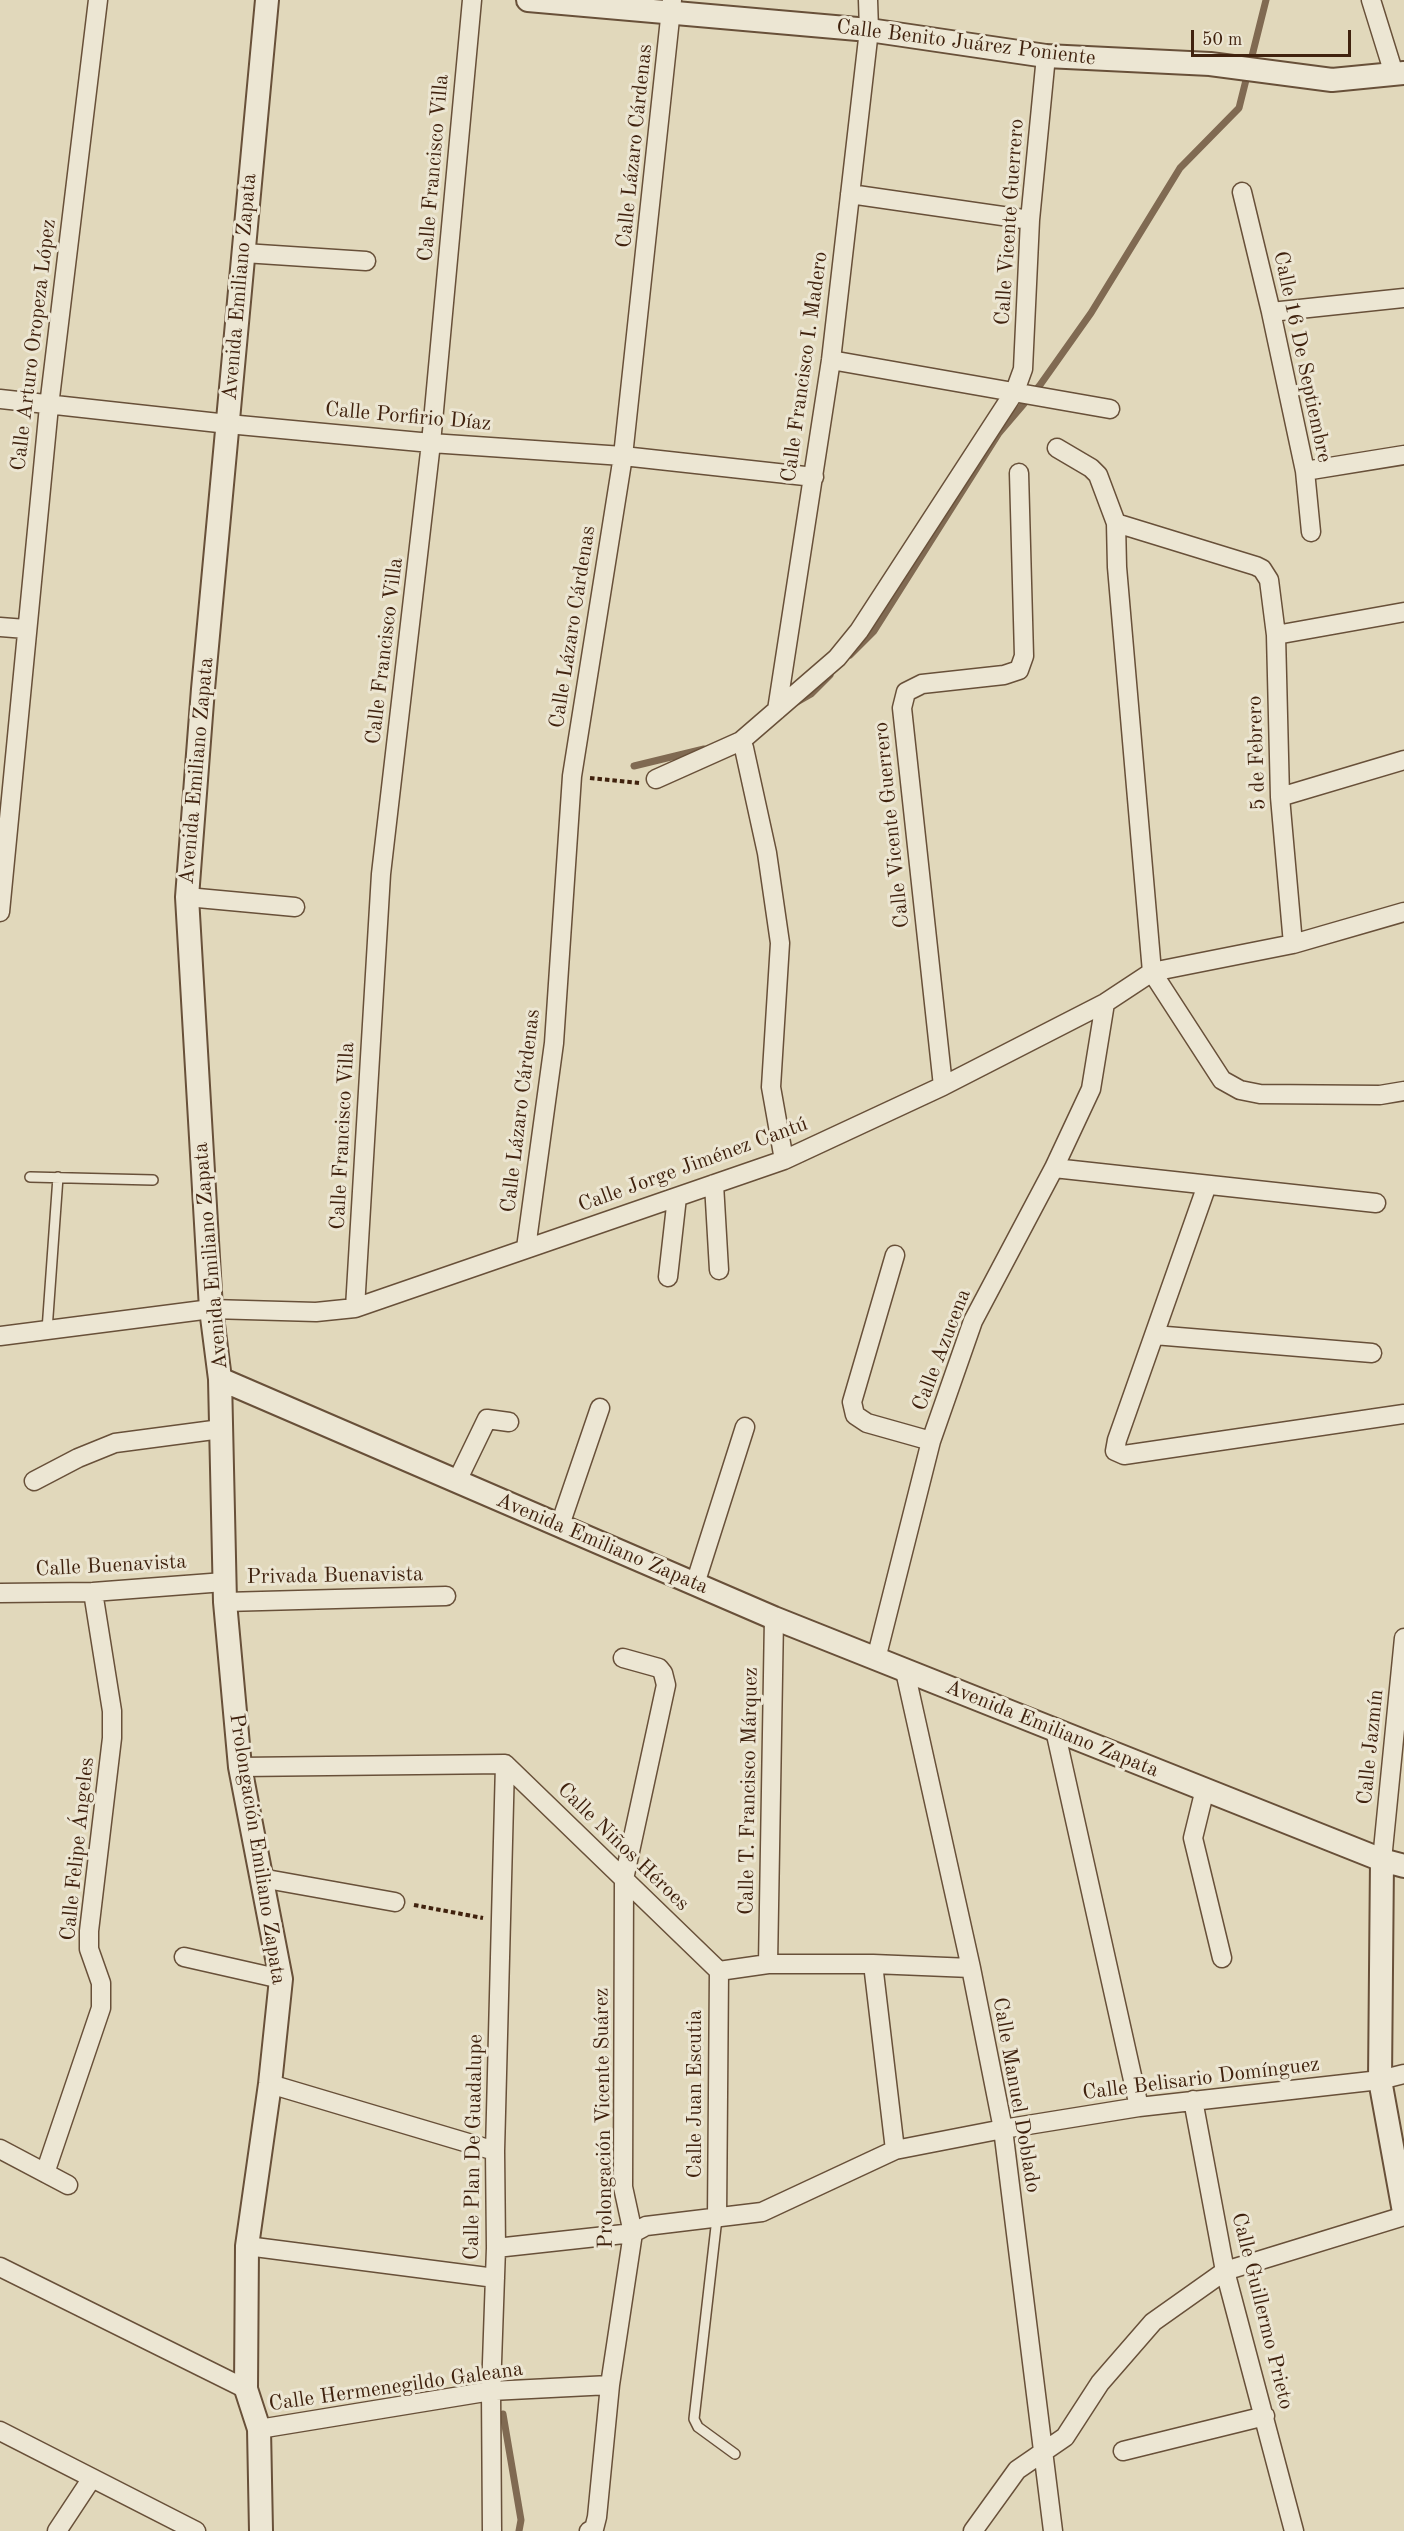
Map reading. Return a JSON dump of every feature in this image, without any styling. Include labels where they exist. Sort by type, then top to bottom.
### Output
[{"type":"street","name":"Calle Arturo Oropeza López","points":[[0,912],[49,406],[98,0]]},
{"type":"street","name":"Avenida Emiliano Zapata","points":[[267,0],[203,689],[187,897],[211,1309],[220,1379],[774,1618],[1382,1860],[1404,1866]]},
{"type":"street","name":"Calle Francisco Villa","points":[[355,1308],[381,874],[431,443],[472,0]]},
{"type":"street","name":"Calle Benito Juárez Poniente","points":[[528,0],[672,7],[869,30],[1046,56],[1210,64],[1296,77],[1332,80],[1399,73]]},
{"type":"street","name":"Calle Francisco I. Madero","points":[[777,710],[831,360],[869,30],[868,0]]},
{"type":"street","points":[[1371,0],[1399,73]]},
{"type":"street","name":"Calle Lázaro Cárdenas","points":[[526,1248],[554,1043],[572,776],[623,456],[672,7]]},
{"type":"street","name":"Calle Vicente Guerrero","points":[[656,779],[743,744],[777,710],[837,658],[859,632],[1015,391],[1023,369],[1030,220],[1046,56]]},
{"type":"street","name":"Calle 16 De Septiembre","points":[[1242,192],[1271,312],[1305,471],[1311,532]]},
{"type":"street","points":[[850,194],[1030,220]]},
{"type":"street","points":[[244,253],[366,261]]},
{"type":"street","points":[[1271,312],[1404,298]]},
{"type":"street","points":[[831,360],[1110,409]]},
{"type":"street","name":"Calle Porfirio Díaz","points":[[0,399],[228,424],[431,443],[623,456],[814,477]]},
{"type":"street","points":[[1057,448],[1091,468],[1098,475],[1116,523],[1117,567],[1152,972],[1222,1080],[1240,1090],[1260,1094],[1380,1095],[1404,1091]]},
{"type":"street","points":[[1305,471],[1404,455]]},
{"type":"street","name":"Calle Vicente Guerrero","points":[[943,1086],[902,708],[906,692],[922,684],[1004,675],[1018,670],[1024,656],[1020,473]]},
{"type":"street","name":"5 de Febrero","points":[[1116,523],[1256,566],[1262,569],[1269,580],[1276,635],[1280,797],[1293,944]]},
{"type":"street","points":[[1276,635],[1404,612]]},
{"type":"street","points":[[0,627],[26,629]]},
{"type":"street","points":[[743,744],[767,853],[780,944],[771,1087],[784,1160]]},
{"type":"street","points":[[1280,797],[1404,760]]},
{"type":"street","points":[[187,897],[295,907]]},
{"type":"street","name":"Calle Jorge Jiménez Cantú","points":[[0,1336],[211,1309],[316,1312],[355,1308],[784,1160],[943,1086],[1105,1003],[1152,972],[1293,944],[1404,912]]},
{"type":"street","name":"Calle Azucena","points":[[876,1659],[931,1441],[973,1321],[1054,1168],[1091,1089],[1105,1003]]},
{"type":"street","points":[[1054,1168],[1376,1203]]},
{"type":"street","points":[[714,1184],[719,1270]]},
{"type":"street","points":[[1207,1185],[1115,1451],[1124,1455],[1404,1414]]},
{"type":"street","points":[[668,1277],[677,1197]]},
{"type":"street","points":[[895,1255],[852,1402],[855,1415],[867,1423],[931,1441]]},
{"type":"street","points":[[1154,1335],[1372,1353]]},
{"type":"street","name":"Prolongación Emiliano Zapata","points":[[220,1379],[224,1592],[240,1767],[280,1979],[270,2084],[247,2246],[246,2389],[259,2429],[261,2531]]},
{"type":"street","points":[[560,1525],[600,1408]]},
{"type":"street","points":[[457,1481],[487,1419],[509,1422]]},
{"type":"street","points":[[695,1584],[745,1427]]},
{"type":"street","points":[[34,1481],[78,1458],[115,1443],[221,1428]]},
{"type":"street","name":"Calle Felipe Ángeles","points":[[45,2173],[101,2008],[101,1983],[89,1949],[89,1931],[112,1738],[112,1720],[93,1592]]},
{"type":"street","name":"Calle Buenavista","points":[[0,1593],[224,1592]]},
{"type":"street","name":"Privada Buenavista","points":[[224,1592],[446,1596]]},
{"type":"street","name":"Calle T. Francisco Márquez","points":[[768,1965],[774,1618]]},
{"type":"street","name":"Calle Jazmín","points":[[1382,1860],[1404,1638]]},
{"type":"street","name":"Prolongación Vicente Suárez","points":[[589,2531],[594,2529],[597,2517],[610,2385],[633,2233],[623,2187],[624,1879],[666,1684],[659,1668],[623,1658]]},
{"type":"street","name":"Calle Manuel Doblado","points":[[905,1671],[971,1968],[1003,2129],[1053,2531]]},
{"type":"street","points":[[1055,1730],[1139,2107]]},
{"type":"street","points":[[240,1767],[505,1764]]},
{"type":"street","name":"Calle Niños Héroes","points":[[505,1764],[719,1971]]},
{"type":"street","name":"Calle Plan De Guadalupe","points":[[492,2531],[491,2391],[496,2248],[495,2151],[505,1764]]},
{"type":"street","points":[[1205,1789],[1193,1838],[1222,1958]]},
{"type":"street","points":[[973,2531],[1017,2470],[1065,2437],[1100,2383],[1153,2322],[1225,2271],[1404,2214],[1380,2080],[1382,1860]]},
{"type":"street","points":[[261,1878],[395,1902]]},
{"type":"street","points":[[184,1957],[280,1979]]},
{"type":"street","points":[[873,1964],[895,2150]]},
{"type":"street","points":[[719,1971],[768,1965],[873,1964],[971,1968]]},
{"type":"street","name":"Calle Juan Escutia","points":[[717,2218],[719,1971]]},
{"type":"street","name":"Calle Belisario Domínguez","points":[[496,2248],[633,2233],[646,2226],[762,2212],[895,2150],[1003,2129],[1139,2107],[1380,2080],[1404,2074]]},
{"type":"street","points":[[270,2084],[495,2151]]},
{"type":"street","name":"Calle Guillermo Prieto","points":[[1193,2100],[1225,2271],[1294,2531]]},
{"type":"street","points":[[0,2149],[68,2185]]},
{"type":"street","points":[[247,2246],[495,2278]]},
{"type":"street","name":"Calle Hermenegildo Galeana","points":[[0,2267],[246,2389]]},
{"type":"street","name":"Calle Hermenegildo Galeana","points":[[259,2429],[491,2391],[610,2385]]},
{"type":"street","points":[[1123,2451],[1265,2416]]},
{"type":"street","points":[[0,2431],[196,2531]]},
{"type":"street","points":[[57,2531],[92,2478]]},
{"type":"lane","points":[[30,1177],[153,1180]]},
{"type":"lane","points":[[47,1330],[58,1177]]},
{"type":"lane","points":[[717,2218],[694,2419],[701,2430],[735,2454]]},
{"type":"path","points":[[572,776],[628,783],[656,779]]},
{"type":"path","points":[[395,1902],[501,1921]]},
{"type":"waterway","points":[[850,655],[874,631],[999,433],[1040,385],[1091,313],[1180,168],[1239,108],[1266,0]]},
{"type":"waterway","points":[[797,702],[811,694],[830,675]]},
{"type":"waterway","points":[[634,766],[704,749]]},
{"type":"waterway","points":[[503,2414],[521,2520],[519,2531]]}]
